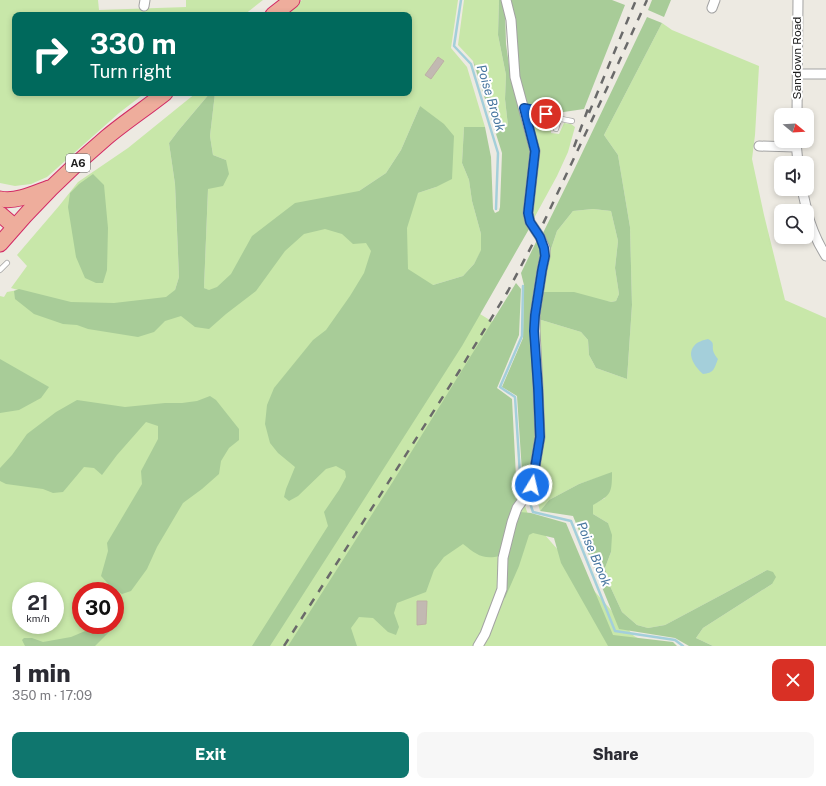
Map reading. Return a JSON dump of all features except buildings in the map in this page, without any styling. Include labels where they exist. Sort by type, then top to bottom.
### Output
[{"type":"highway","points":[[277,12],[292,0]]},
{"type":"highway","name":"A6","points":[[5,234],[82,159],[107,137],[161,96]]},
{"type":"highway","points":[[0,199],[12,199],[29,196],[55,186]]},
{"type":"highway","points":[[0,214],[5,234]]},
{"type":"street","points":[[478,646],[485,634],[502,589],[504,550],[517,508],[532,485],[540,437],[534,331],[535,315],[545,256],[540,237],[530,222],[528,213],[535,151],[515,77],[511,20],[506,0]]},
{"type":"street","name":"Sandown Road","points":[[797,108],[798,0]]},
{"type":"street","points":[[798,74],[826,74]]},
{"type":"street","points":[[759,146],[774,145]]},
{"type":"street","points":[[814,232],[826,256]]},
{"type":"lane","points":[[524,108],[559,119],[572,121]]},
{"type":"lane","points":[[556,129],[559,119]]},
{"type":"lane","points":[[0,270],[6,263]]},
{"type":"green space","points":[[0,0],[98,0],[99,10],[186,7],[186,0],[263,0],[248,12],[12,12],[12,96],[141,96],[119,113],[47,177],[31,184],[15,186],[0,183]]},
{"type":"green space","points":[[302,0],[458,0],[451,48],[467,67],[485,127],[464,127],[462,163],[469,180],[472,201],[481,234],[481,251],[474,264],[463,276],[433,285],[514,335],[492,388],[513,473],[529,517],[634,636],[652,646],[0,646],[0,296],[4,297],[7,292],[18,290],[11,288],[27,266],[17,255],[78,182],[128,148],[192,96],[207,96],[169,143],[175,184],[179,277],[175,290],[208,290],[204,288],[208,189],[226,160],[213,155],[210,136],[215,96],[412,96],[412,12],[286,12]],"holes":[[[420,106],[436,187],[418,193],[359,191],[386,173],[401,150]]]},
{"type":"green space","points":[[464,0],[499,0],[498,35],[506,75],[505,99],[508,126],[503,128],[499,125],[490,92],[473,61],[458,45]]},
{"type":"green space","points":[[499,0],[502,0],[505,11],[506,44],[511,79],[532,153],[525,220],[529,229],[462,346],[270,646],[252,646],[328,526],[324,512],[346,477],[345,471],[336,466],[326,469],[298,496],[289,501],[284,497],[295,467],[278,453],[270,443],[265,424],[267,405],[274,388],[313,340],[326,330],[350,296],[364,273],[371,251],[366,243],[353,244],[342,234],[325,229],[304,234],[285,251],[256,291],[209,329],[195,327],[181,316],[165,321],[154,332],[138,337],[88,329],[77,325],[63,324],[34,314],[15,299],[14,291],[19,289],[71,302],[114,303],[166,297],[175,290],[179,277],[175,184],[169,143],[207,96],[215,96],[210,136],[213,155],[226,160],[229,174],[223,186],[208,189],[204,288],[209,290],[217,287],[231,274],[252,236],[295,203],[359,191],[386,173],[401,150],[420,106],[444,124],[454,136],[452,179],[436,187],[418,193],[407,228],[408,269],[433,285],[463,276],[474,264],[481,250],[481,234],[472,201],[469,180],[462,163],[464,127],[485,127],[491,157],[493,209],[495,213],[499,211],[500,207],[502,153],[473,61],[490,92],[499,125],[503,128],[508,126],[505,99],[506,75],[498,35]]},
{"type":"green space","points":[[511,0],[612,0],[625,5],[584,109],[557,113],[528,105],[518,77]]},
{"type":"green space","points":[[652,0],[671,0],[664,17],[648,10]]},
{"type":"green space","points":[[647,17],[662,23],[604,135],[618,155],[630,227],[632,305],[627,379],[596,368],[589,355],[588,340],[581,332],[538,319],[541,292],[574,292],[611,302],[616,301],[619,294],[615,268],[618,241],[611,211],[593,209],[573,211],[557,231],[549,255],[543,233]]},
{"type":"green space","points":[[662,23],[672,30],[759,66],[752,159],[785,300],[826,318],[826,646],[713,646],[696,638],[703,628],[772,584],[767,570],[665,625],[648,628],[637,625],[622,612],[610,586],[605,568],[611,552],[608,523],[593,514],[592,505],[605,498],[612,473],[579,484],[549,500],[540,511],[535,491],[540,457],[543,452],[544,436],[538,319],[581,332],[588,340],[589,355],[596,368],[627,379],[632,305],[630,227],[618,155],[604,135]]},
{"type":"green space","points":[[530,112],[540,115],[548,120],[551,126],[551,133],[559,134],[564,123],[571,124],[575,127],[568,152],[557,176],[533,220],[530,214],[536,186],[537,164]]},
{"type":"green space","points":[[93,174],[104,185],[108,228],[107,270],[103,283],[96,283],[85,278],[76,257],[68,207],[70,193],[79,184]]},
{"type":"green space","points":[[593,209],[611,211],[618,241],[615,268],[619,294],[616,301],[611,302],[541,292],[549,255],[557,231],[573,211]]},
{"type":"green space","points":[[537,240],[542,256],[540,265],[536,437],[533,462],[527,486],[522,472],[517,396],[502,387],[523,338],[524,285],[521,273]]},
{"type":"green space","points":[[516,283],[521,289],[519,335],[497,388],[512,399],[516,477],[522,491],[508,523],[500,556],[484,557],[472,551],[463,544],[444,557],[434,570],[426,592],[397,603],[394,613],[399,627],[396,635],[388,632],[373,618],[359,617],[351,628],[357,646],[288,646],[392,483]]},
{"type":"green space","points":[[0,359],[49,387],[41,398],[19,410],[0,413]]},
{"type":"green space","points":[[210,396],[216,400],[239,429],[239,440],[229,448],[221,461],[219,474],[183,503],[157,547],[147,569],[131,591],[124,593],[124,582],[106,582],[101,576],[108,551],[107,543],[142,484],[141,471],[158,439],[158,426],[146,422],[117,455],[102,475],[94,468],[84,467],[63,492],[53,493],[43,489],[6,484],[0,481],[0,468],[12,455],[27,434],[56,412],[77,400],[125,407],[197,401]]},
{"type":"green space","points":[[612,472],[611,489],[604,499],[593,505],[593,514],[608,523],[612,535],[611,552],[605,568],[610,586],[622,612],[637,625],[648,628],[665,625],[767,570],[773,572],[776,577],[772,584],[703,628],[696,638],[713,646],[689,646],[675,638],[619,629],[573,516],[540,511],[549,500],[579,484]]},
{"type":"green space","points":[[520,512],[531,513],[566,523],[613,635],[673,642],[677,646],[608,646],[561,563],[554,538],[533,533],[529,535],[519,566],[505,598],[502,597],[506,556]]},
{"type":"green space","points":[[78,634],[107,634],[95,646],[25,646],[22,640],[24,638],[32,638],[43,642],[71,637]]},
{"type":"water","points":[[708,339],[713,343],[713,351],[718,359],[712,371],[703,374],[695,365],[691,357],[691,353],[695,345],[700,341]]},
{"type":"waterway","name":"Poise Brook","points":[[461,0],[454,46],[471,64],[498,153],[496,209]]},
{"type":"waterway","name":"Poise Brook","points":[[523,286],[522,336],[500,387],[515,397],[520,474],[526,492]]},
{"type":"waterway","name":"Poise Brook","points":[[528,497],[533,512],[571,521],[615,631],[675,640],[683,646]]},
{"type":"railway","points":[[589,113],[636,0]]},
{"type":"railway","points":[[284,646],[458,373],[508,291],[542,226],[647,0]]},
{"type":"railway","points":[[574,147],[589,106]]},
{"type":"route","points":[[532,485],[540,437],[534,331],[535,315],[545,256],[540,237],[530,222],[528,213],[535,151],[524,108],[546,114]]}]
